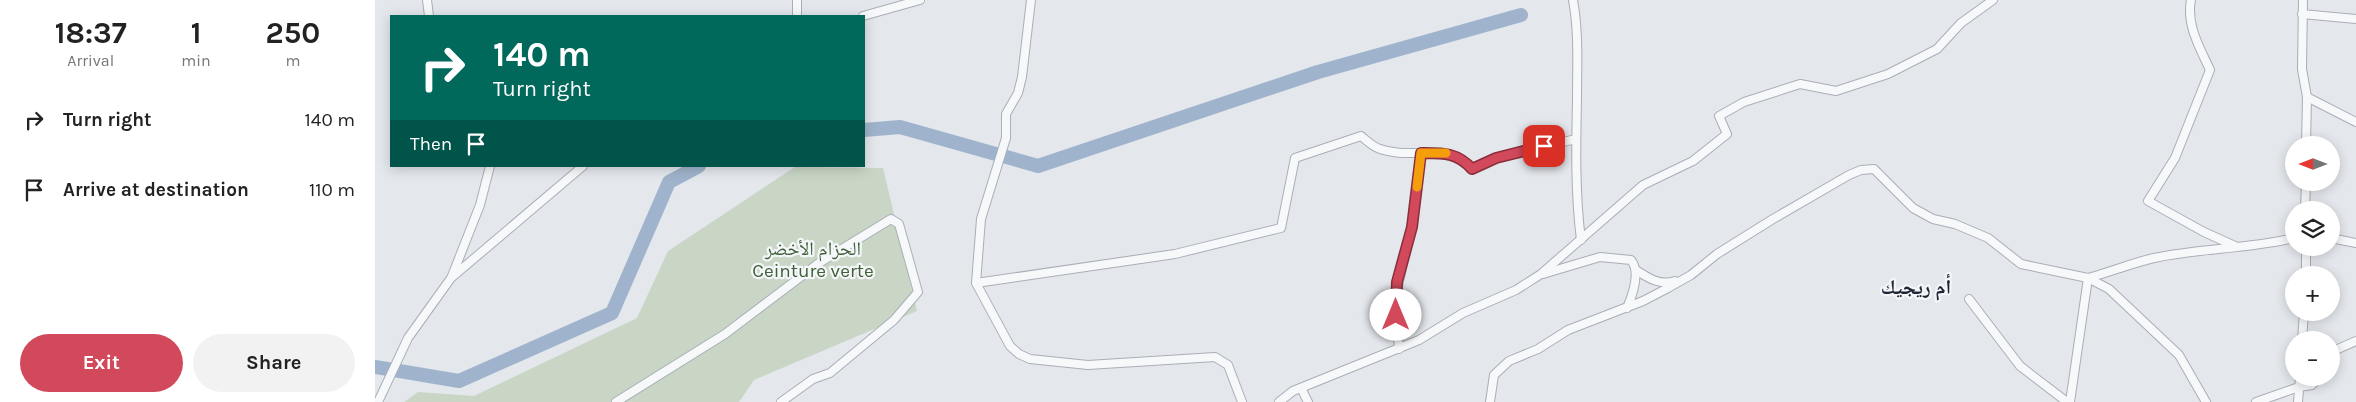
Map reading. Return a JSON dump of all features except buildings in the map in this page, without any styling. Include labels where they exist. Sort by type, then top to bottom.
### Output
[{"type":"street","points":[[427,0],[429,15]]},
{"type":"street","points":[[797,0],[797,15]]},
{"type":"street","points":[[865,15],[920,0]]},
{"type":"street","points":[[1031,0],[1022,77],[1018,93],[1006,114],[1007,138],[981,219],[976,283],[1010,346],[1024,357],[1041,361],[1088,365],[1215,357],[1228,365],[1242,402]]},
{"type":"street","points":[[1573,0],[1578,48],[1576,139],[1578,214],[1581,240]]},
{"type":"street","points":[[1279,402],[1293,391],[1419,340],[1463,313],[1516,290],[1541,274],[1643,185],[1693,161],[1727,134],[1719,116],[1744,102],[1801,84],[1836,91],[1888,74],[1937,49],[1961,23],[1993,0]]},
{"type":"street","points":[[2191,0],[2189,8],[2194,35],[2210,70],[2175,158],[2149,201],[2204,232],[2235,246]]},
{"type":"street","points":[[2303,0],[2303,69],[2307,97],[2306,136]]},
{"type":"street","points":[[2303,14],[2356,19]]},
{"type":"street","points":[[2307,97],[2356,122]]},
{"type":"street","points":[[976,283],[1175,254],[1281,228],[1295,158],[1361,136],[1379,149],[1421,153],[1448,153],[1464,160],[1472,169],[1496,158],[1576,139]]},
{"type":"street","points":[[1399,349],[1395,298],[1397,282],[1412,227],[1421,153]]},
{"type":"street","points":[[378,402],[408,338],[451,278],[480,205],[490,167]]},
{"type":"street","points":[[451,278],[582,167]]},
{"type":"street","points":[[1490,402],[1494,375],[1509,361],[1538,349],[1568,330],[1627,308],[1691,275],[1717,254],[1841,180],[1861,170],[1874,169],[1913,208],[1933,219],[1955,224],[1988,238],[2021,264],[2088,278],[2109,290],[2179,355],[2206,402]]},
{"type":"street","points":[[616,402],[725,334],[819,263],[891,220],[895,220],[899,224],[918,292],[894,320],[829,373],[813,379],[781,402]]},
{"type":"street","points":[[2088,278],[2153,258],[2235,246],[2267,244],[2285,240]]},
{"type":"street","points":[[2340,240],[2356,243]]},
{"type":"street","points":[[1541,274],[1600,257],[1631,260],[1636,270],[1655,282],[1665,283],[1691,275]]},
{"type":"street","points":[[1627,308],[1634,285],[1636,270]]},
{"type":"street","points":[[1969,299],[2020,366],[2069,402],[2088,278]]},
{"type":"street","points":[[2340,348],[2356,341]]},
{"type":"street","points":[[2256,402],[2306,386]]},
{"type":"street","points":[[2298,402],[2299,387]]},
{"type":"street","points":[[1301,388],[1308,402]]},
{"type":"green space","name":"الحزام الأخضر Ceinture verte","points":[[795,167],[883,168],[917,311],[754,380],[739,402],[404,402],[418,392],[474,396],[637,318],[668,251]]},
{"type":"waterway","points":[[865,130],[900,127],[1038,166],[1318,72],[1521,15]]},
{"type":"waterway","points":[[375,367],[459,381],[612,313],[669,182],[697,167]]},
{"type":"slow traffic","points":[[1417,187],[1421,153],[1446,153]]},
{"type":"district","name":"أم ريجيك","points":[[1916,287]]},
{"type":"route","points":[[1396,315],[1395,298],[1397,282],[1412,227],[1421,153],[1448,153],[1464,160],[1472,169],[1496,158],[1544,146]]}]
